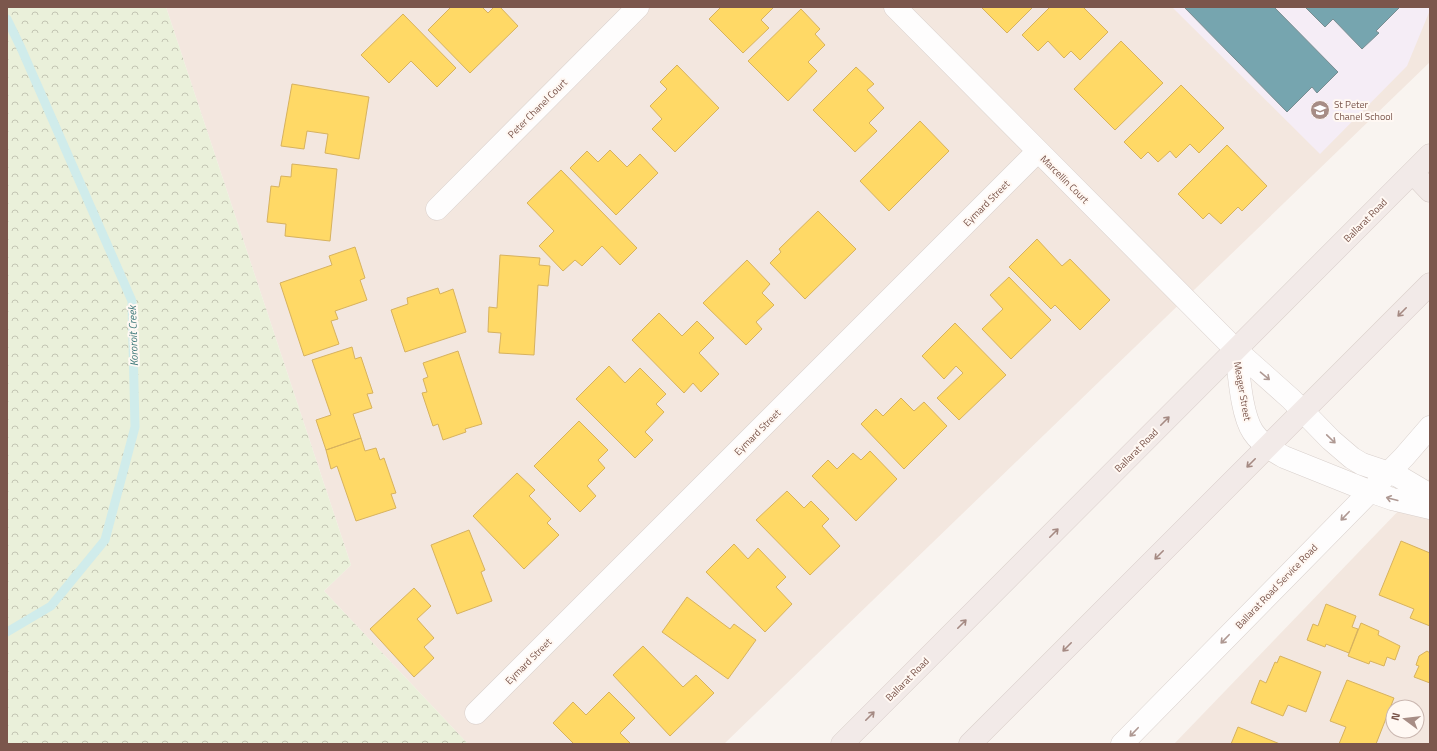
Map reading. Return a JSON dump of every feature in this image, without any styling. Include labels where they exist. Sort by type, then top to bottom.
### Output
[{"type":"highway","name":"Ballarat Road","points":[[842,744],[1430,155]]},
{"type":"highway","points":[[1413,172],[1430,191]]},
{"type":"highway","points":[[970,744],[1430,284]]},
{"type":"street","name":"Peter Chanel Court","points":[[437,209],[638,7]]},
{"type":"street","name":"Marcellin Court","points":[[895,7],[1236,350]]},
{"type":"street","name":"Eymard Street","points":[[476,714],[1038,151]]},
{"type":"street","name":"Meager Street","points":[[1236,350],[1304,411],[1331,440],[1352,458],[1366,466],[1398,476],[1430,495]]},
{"type":"street","name":"Meager Street","points":[[1236,350],[1244,406],[1249,424],[1256,437],[1268,447],[1284,457],[1369,491],[1392,499],[1430,508]]},
{"type":"street","name":"Ballarat Road Service Road","points":[[1122,744],[1389,472],[1430,428]]},
{"type":"shaded area","points":[[166,7],[1430,7],[1430,62],[724,744],[468,744],[324,591],[351,565]]},
{"type":"shaded area","name":"St Peter Chanel School","points":[[1172,7],[1430,7],[1430,10],[1407,66],[1320,154]]},
{"type":"shaded area","points":[[1430,478],[1430,744],[1174,744]]},
{"type":"green space","points":[[7,7],[166,7],[351,565],[324,591],[468,744],[7,744]]},
{"type":"building: Homes","points":[[451,7],[482,7],[488,13],[494,7],[500,7],[518,26],[470,73],[428,30]]},
{"type":"building: Homes","points":[[721,7],[774,7],[761,20],[769,28],[743,53],[709,19]]},
{"type":"building: Homes","points":[[981,7],[1033,7],[1007,33]]},
{"type":"building: Homes","points":[[1050,7],[1083,7],[1108,32],[1080,60],[1071,51],[1064,58],[1048,41],[1038,51],[1022,35]]},
{"type":"building: Homes","points":[[801,9],[820,29],[815,34],[825,45],[808,62],[817,71],[788,101],[748,61]]},
{"type":"building: Homes","points":[[403,14],[456,68],[437,87],[411,61],[389,83],[361,55]]},
{"type":"building: Homes","points":[[1121,41],[1163,83],[1115,130],[1074,89]]},
{"type":"building: Homes","points":[[677,65],[719,108],[675,152],[652,129],[662,119],[650,106],[667,89],[660,82]]},
{"type":"building: Homes","points":[[856,67],[874,84],[867,90],[884,108],[869,123],[877,131],[855,152],[813,110]]},
{"type":"building: Homes","points":[[292,84],[369,97],[359,159],[325,153],[328,134],[307,131],[304,149],[281,146]]},
{"type":"building: Homes","points":[[1181,85],[1224,128],[1199,153],[1190,144],[1176,158],[1170,151],[1158,162],[1148,152],[1141,159],[1124,142]]},
{"type":"building: Homes","points":[[920,121],[949,151],[889,211],[860,181]]},
{"type":"building: Homes","points":[[1227,145],[1267,186],[1242,211],[1238,207],[1221,224],[1209,213],[1203,219],[1178,194]]},
{"type":"building: Homes","points":[[610,150],[627,167],[640,154],[658,173],[616,215],[570,168],[587,151],[598,162]]},
{"type":"building: Homes","points":[[292,164],[337,169],[330,241],[285,236],[286,224],[267,222],[271,186],[279,187],[281,176],[291,177]]},
{"type":"building: Homes","points":[[561,170],[637,248],[620,265],[602,246],[582,266],[575,260],[563,271],[539,246],[554,231],[527,203]]},
{"type":"building: Homes","points":[[818,211],[856,249],[805,299],[770,263],[781,252],[779,249]]},
{"type":"building: Homes","points":[[1037,239],[1062,266],[1070,259],[1110,300],[1080,330],[1055,305],[1051,309],[1009,267]]},
{"type":"building: Homes","points":[[355,247],[365,278],[360,280],[367,300],[335,311],[338,319],[331,321],[339,344],[304,356],[280,283],[332,265],[329,256]]},
{"type":"building: Homes","points":[[500,255],[540,258],[539,265],[550,266],[548,286],[538,285],[534,355],[499,353],[501,333],[488,332],[489,307],[497,308]]},
{"type":"building: Homes","points":[[747,260],[770,284],[762,293],[774,305],[756,322],[762,329],[746,345],[703,303]]},
{"type":"building: Homes","points":[[1009,277],[1051,320],[1011,359],[982,329],[1003,309],[990,295]]},
{"type":"building: Homes","points":[[438,288],[440,294],[453,289],[466,332],[405,352],[391,310],[408,304],[407,298]]},
{"type":"building: Homes","points":[[659,313],[682,336],[697,321],[714,338],[699,353],[719,374],[701,392],[693,383],[684,393],[632,340]]},
{"type":"building: Homes","points":[[955,323],[1006,375],[959,420],[937,398],[963,373],[956,366],[944,379],[922,356]]},
{"type":"building: Homes","points":[[352,347],[355,359],[361,357],[373,393],[367,394],[372,408],[353,414],[361,438],[326,450],[316,420],[331,415],[312,360]]},
{"type":"building: Homes","points":[[458,351],[482,424],[465,429],[466,432],[443,440],[438,424],[433,426],[422,393],[427,392],[423,379],[428,377],[423,363]]},
{"type":"building: Homes","points":[[609,366],[625,383],[640,368],[666,394],[656,404],[664,412],[645,432],[653,440],[635,458],[576,399]]},
{"type":"building: Homes","points":[[901,398],[914,411],[924,402],[947,426],[904,469],[861,424],[876,409],[883,416]]},
{"type":"building: Homes","points":[[579,421],[608,450],[598,460],[605,468],[587,486],[596,496],[580,512],[534,466]]},
{"type":"building: Homes","points":[[361,438],[365,451],[376,448],[380,460],[384,458],[396,493],[391,494],[396,508],[356,521],[337,466],[331,469],[326,450]]},
{"type":"building: Homes","points":[[870,451],[897,479],[856,521],[812,476],[828,460],[837,469],[853,453],[861,460]]},
{"type":"building: Homes","points":[[517,473],[535,490],[529,496],[551,519],[547,523],[559,535],[524,569],[473,516]]},
{"type":"building: Homes","points":[[787,491],[804,508],[811,501],[829,519],[822,526],[840,546],[810,575],[756,520]]},
{"type":"building: Homes","points":[[469,530],[485,570],[481,572],[492,601],[457,614],[431,545]]},
{"type":"building: Homes","points":[[1401,541],[1430,553],[1430,626],[1410,618],[1414,609],[1379,595]]},
{"type":"building: Homes","points":[[734,544],[748,559],[758,548],[786,577],[776,587],[792,604],[765,632],[706,572]]},
{"type":"building: Homes","points":[[414,588],[431,606],[417,619],[434,638],[424,647],[434,658],[414,677],[370,629]]},
{"type":"building: Homes","points":[[687,597],[730,629],[734,624],[756,640],[728,679],[662,632]]},
{"type":"building: Homes","points":[[1326,604],[1356,616],[1352,627],[1358,629],[1349,653],[1326,644],[1325,647],[1307,640],[1313,624],[1318,626]]},
{"type":"building: Homes","points":[[1361,623],[1379,631],[1378,635],[1400,646],[1395,660],[1387,657],[1384,666],[1370,661],[1369,664],[1348,656]]},
{"type":"building: Homes","points":[[643,646],[683,687],[696,675],[714,693],[670,736],[613,675]]},
{"type":"building: Homes","points":[[1427,651],[1430,653],[1430,683],[1414,677],[1419,666],[1416,665],[1419,656]]},
{"type":"building: Homes","points":[[1280,656],[1321,672],[1306,712],[1288,705],[1283,716],[1251,703],[1260,680],[1266,683],[1275,662],[1277,663]]},
{"type":"building: Homes","points":[[1347,680],[1394,698],[1385,699],[1385,721],[1376,744],[1339,744],[1346,727],[1330,721]]},
{"type":"building: Homes","points":[[609,692],[635,718],[620,733],[631,744],[574,744],[553,723],[573,702],[586,715]]},
{"type":"building: Homes","points":[[1238,727],[1280,744],[1231,744]]},
{"type":"building: Public","points":[[1184,7],[1274,7],[1338,72],[1317,93],[1312,87],[1287,112]]},
{"type":"building: Public","points":[[1305,7],[1400,7],[1376,31],[1379,33],[1362,49],[1333,19],[1325,27]]},
{"type":"waterway","name":"Kororoit Creek","points":[[7,19],[132,301],[135,427],[105,540],[51,606],[7,632]]},
{"type":"place","name":"St Peter Chanel School","points":[[1320,110]]}]
